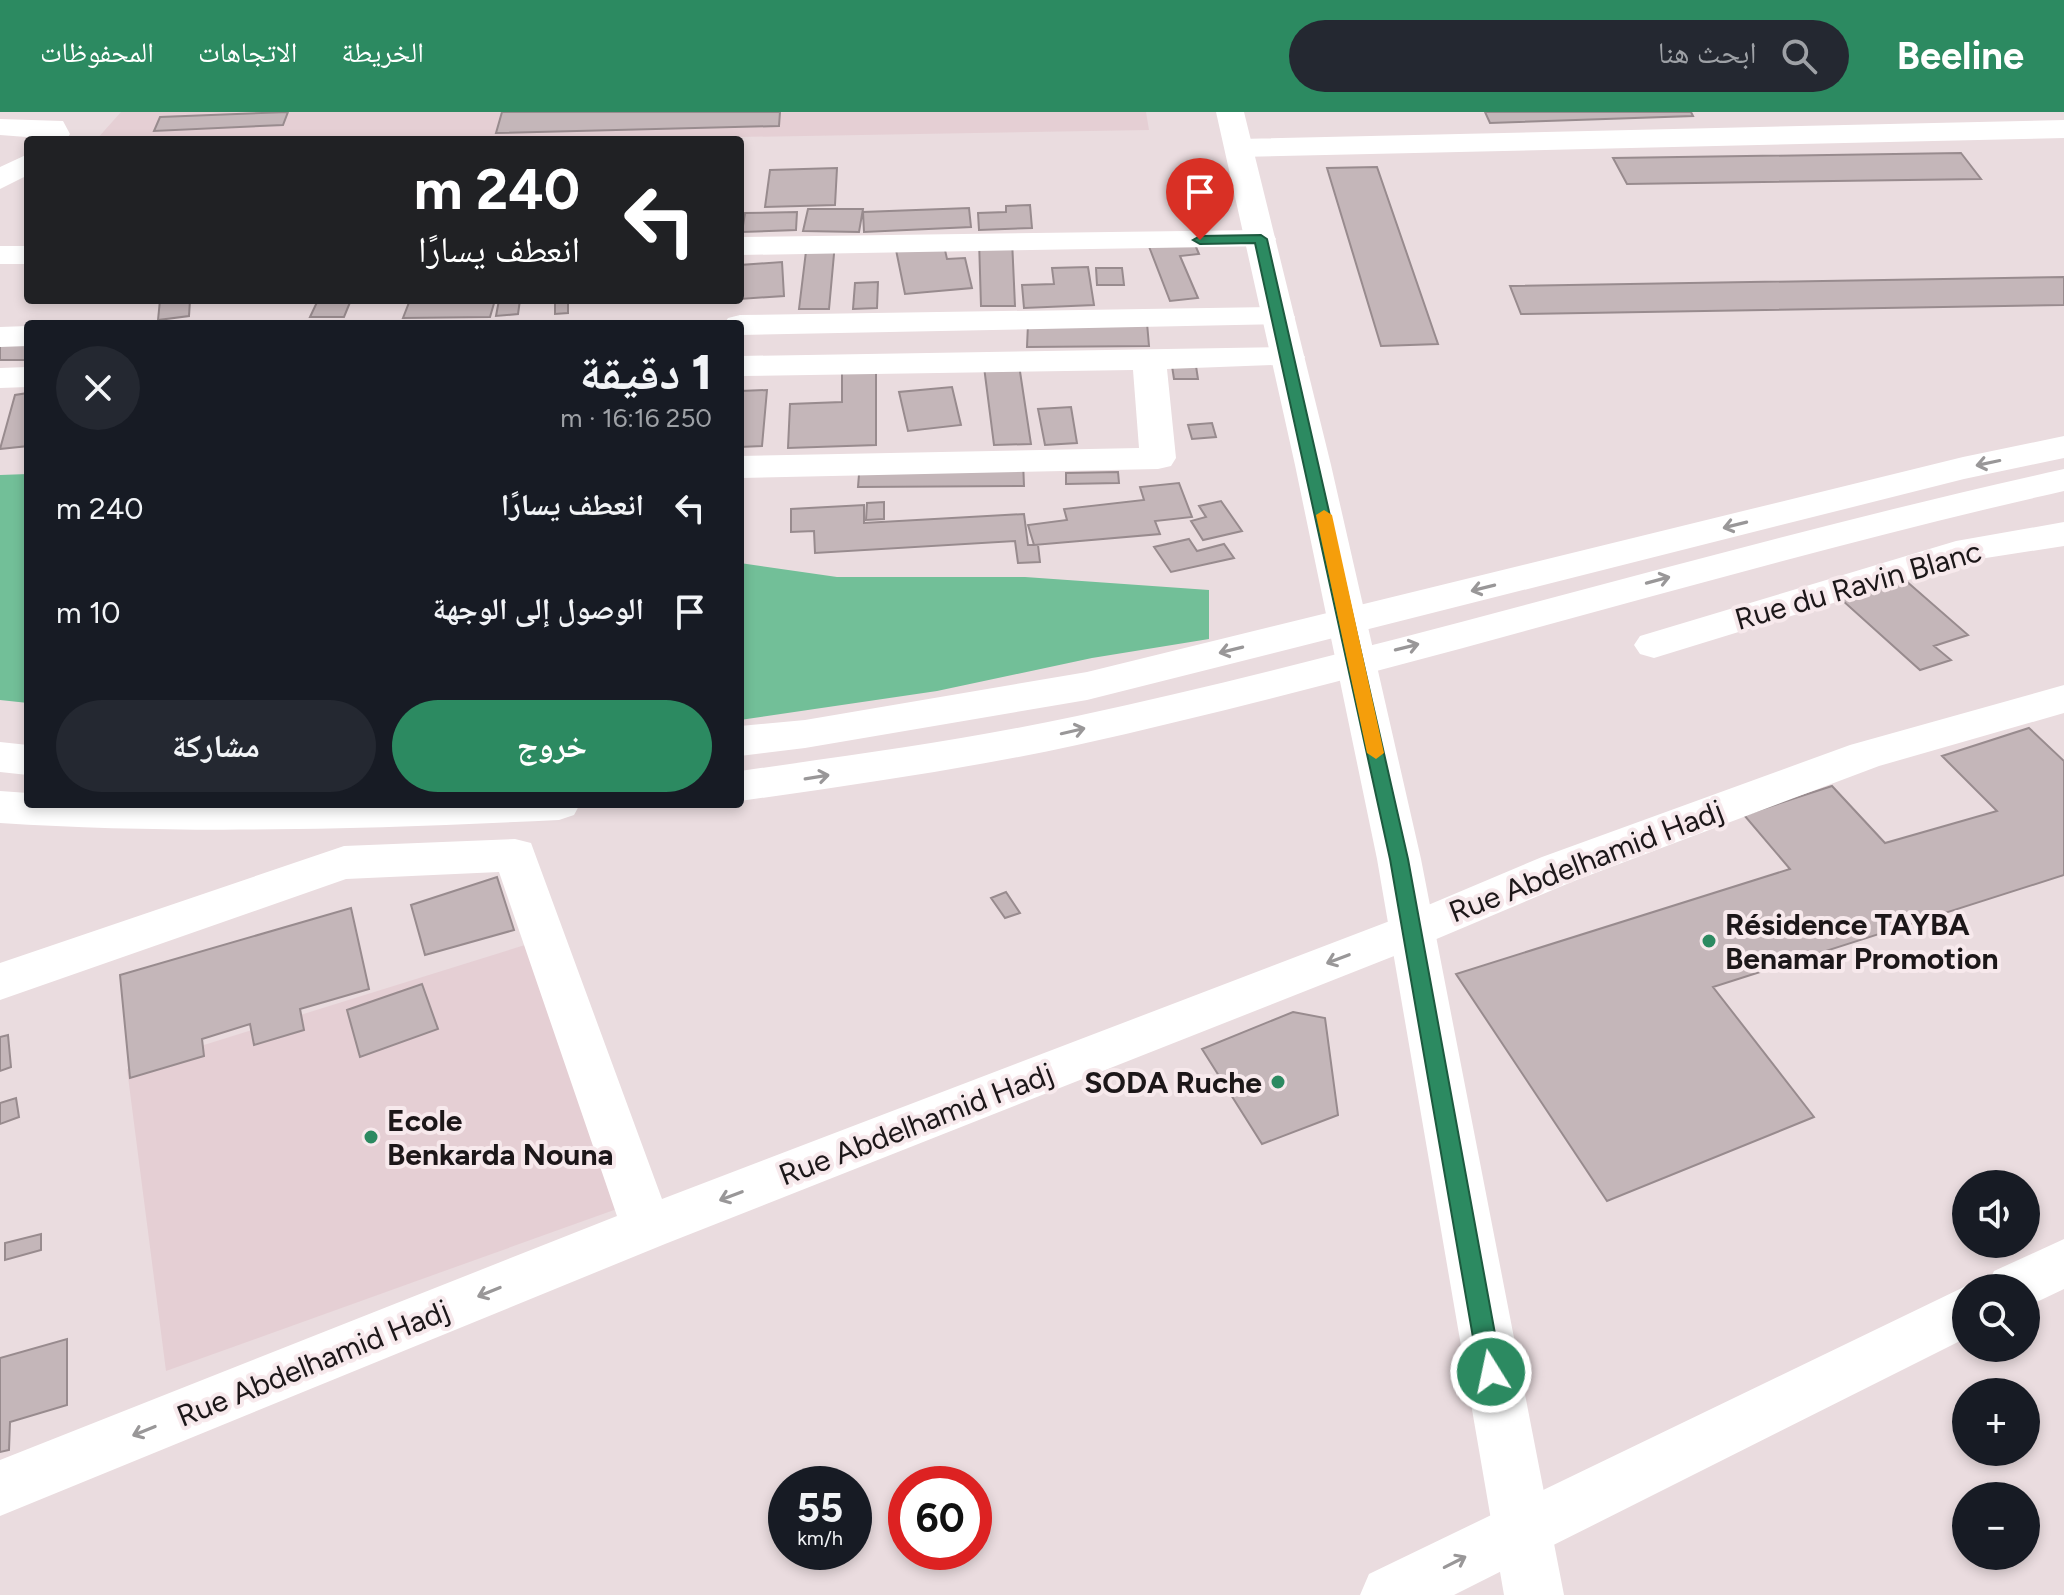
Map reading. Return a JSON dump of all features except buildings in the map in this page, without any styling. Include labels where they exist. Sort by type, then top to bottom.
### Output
[{"type":"main road","points":[[1230,112],[1313,465],[1399,859],[1519,1529],[1534,1595]]},
{"type":"main road","points":[[0,127],[53,127],[54,136]]},
{"type":"main road","points":[[1240,148],[2064,129]]},
{"type":"main road","points":[[744,246],[1261,239]]},
{"type":"main road","points":[[0,255],[24,255]]},
{"type":"main road","points":[[744,325],[1279,317]]},
{"type":"main road","points":[[0,337],[24,336]]},
{"type":"main road","points":[[744,366],[1288,357]]},
{"type":"main road","points":[[744,467],[1158,458],[1149,360]]},
{"type":"main road","points":[[0,378],[24,377]]},
{"type":"main road","points":[[744,741],[805,734],[1087,686],[1947,472],[2064,447]]},
{"type":"main road","points":[[744,785],[1000,748],[1133,718],[1826,536],[2064,480]]},
{"type":"main road","name":"Rue du Ravin Blanc","points":[[1654,645],[1969,549],[2064,534]]},
{"type":"main road","name":"Rue Abdelhamid Hadj","points":[[0,1488],[647,1228],[1411,931],[1558,869],[1865,755],[2064,699]]},
{"type":"main road","points":[[0,757],[24,760]]},
{"type":"main road","points":[[0,807],[198,816],[397,813],[487,808]]},
{"type":"main road","points":[[0,982],[344,863],[515,855],[647,1228]]},
{"type":"main road","points":[[2040,1275],[2064,1263]]},
{"type":"main road","points":[[1390,1595],[1952,1318]]},
{"type":"shaded area","points":[[121,112],[1146,112],[1149,130],[744,137],[100,136]]},
{"type":"shaded area","name":"Ecole Benkarda Nouna","points":[[541,940],[628,1205],[166,1371],[127,1069]]},
{"type":"green space","points":[[24,474],[24,703],[0,700],[0,475]]},
{"type":"green space","points":[[744,564],[837,577],[1025,577],[1209,590],[1209,639],[1092,658],[937,691],[744,719]]},
{"type":"slow traffic","points":[[1324,515],[1376,753]]},
{"type":"place","name":"Résidence TAYBA Benamar Promotion","points":[[1709,941]]},
{"type":"place","name":"SODA Ruche","points":[[1278,1082]]},
{"type":"place","name":"Ecole Benkarda Nouna","points":[[371,1137]]},
{"type":"route","points":[[1200,240],[1261,239],[1399,859],[1491,1372]]}]
